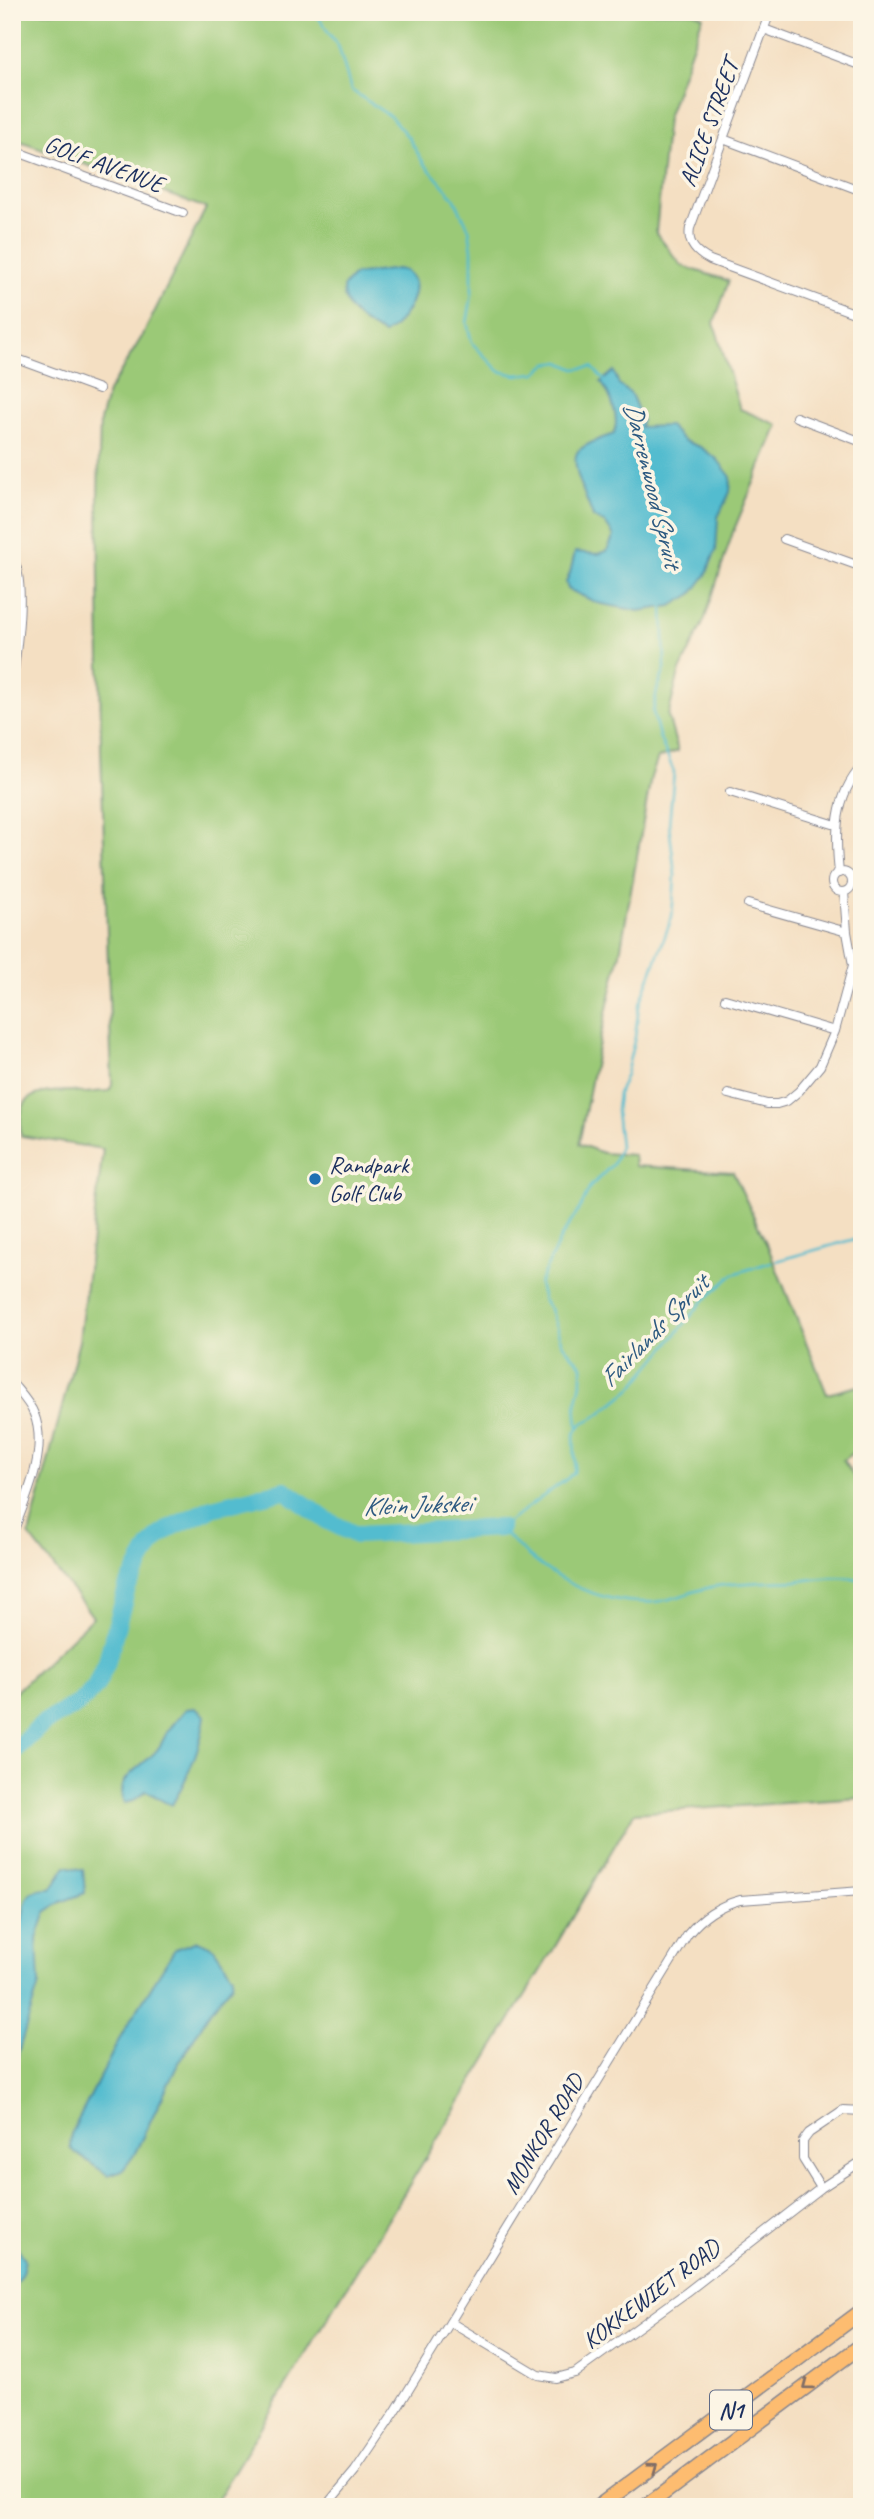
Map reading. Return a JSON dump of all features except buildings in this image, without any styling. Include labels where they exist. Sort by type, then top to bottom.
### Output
[{"type":"highway","name":"N1","points":[[598,2507],[862,2311]]},
{"type":"highway","name":"N1","points":[[645,2507],[862,2345]]},
{"type":"street","name":"ALICE STREET","points":[[770,12],[690,229],[692,247],[710,260],[862,316]]},
{"type":"street","points":[[764,29],[862,65]]},
{"type":"street","points":[[723,139],[862,191]]},
{"type":"street","name":"GOLF AVENUE","points":[[12,150],[183,213]]},
{"type":"street","points":[[12,357],[99,390]]},
{"type":"street","points":[[796,417],[862,442]]},
{"type":"street","points":[[784,539],[862,568]]},
{"type":"street","points":[[12,558],[17,564],[20,585],[12,687]]},
{"type":"street","points":[[839,873],[836,825],[846,789],[862,766]]},
{"type":"street","points":[[730,792],[836,825]]},
{"type":"street","points":[[839,873],[846,874],[851,880],[850,887],[844,892],[833,886],[833,878],[839,873]]},
{"type":"street","points":[[729,1094],[777,1104],[786,1101],[810,1081],[820,1066],[835,1031],[853,965],[844,892]]},
{"type":"street","points":[[748,904],[847,932]]},
{"type":"street","points":[[725,999],[835,1031]]},
{"type":"street","points":[[12,1383],[31,1408],[37,1424],[35,1463],[12,1535]]},
{"type":"street","name":"MONKOR ROAD","points":[[325,2507],[372,2447],[671,1960],[698,1922],[718,1908],[740,1899],[862,1891]]},
{"type":"street","points":[[821,2188],[803,2159],[803,2141],[809,2133],[843,2110],[862,2111]]},
{"type":"street","name":"KOKKEWIET ROAD","points":[[450,2322],[538,2375],[556,2378],[575,2374],[687,2292],[821,2188],[862,2161]]},
{"type":"green space","points":[[12,12],[693,12],[703,16],[667,118],[656,233],[682,266],[729,281],[714,323],[740,409],[778,425],[733,532],[704,621],[679,673],[668,716],[678,751],[658,758],[651,777],[620,953],[579,1144],[603,1153],[634,1155],[635,1166],[733,1172],[768,1247],[827,1394],[862,1385],[862,1446],[843,1460],[862,1489],[862,1798],[634,1813],[212,2507],[12,2507],[12,1695],[93,1617],[29,1535],[79,1341],[103,1149],[21,1136],[20,1122],[25,1104],[37,1095],[57,1091],[109,1091],[112,1085],[101,751],[98,495],[100,421],[108,392],[143,335],[206,208],[12,138]]},
{"type":"water","points":[[397,269],[407,272],[415,288],[404,316],[384,334],[356,316],[346,303],[343,287],[354,275]]},
{"type":"water","points":[[614,371],[619,385],[631,394],[642,420],[640,427],[669,426],[684,441],[700,447],[717,459],[731,477],[730,492],[718,517],[716,550],[706,575],[692,594],[671,606],[639,611],[597,603],[568,589],[566,582],[575,552],[598,554],[607,551],[614,536],[606,524],[593,517],[577,472],[576,455],[591,442],[614,434],[614,407],[601,382]]},
{"type":"water","points":[[195,1708],[205,1716],[200,1739],[188,1773],[172,1805],[146,1791],[133,1801],[125,1803],[122,1794],[126,1779],[152,1756],[186,1709]]},
{"type":"water","points":[[66,1866],[83,1870],[85,1893],[61,1902],[46,1912],[37,1938],[39,1984],[12,2073],[12,1937],[18,1930],[31,1893],[51,1889]]},
{"type":"water","points":[[197,1941],[213,1947],[233,1976],[232,1984],[211,2010],[177,2066],[134,2155],[123,2170],[108,2175],[74,2152],[70,2147],[71,2134],[123,2032],[175,1949]]},
{"type":"water","points":[[12,2245],[17,2247],[25,2259],[22,2273],[12,2290]]},
{"type":"waterway","name":"Darrenwood Spruit","points":[[315,12],[339,48],[351,90],[391,117],[408,137],[423,162],[454,198],[469,229],[472,294],[467,323],[472,343],[499,371],[516,375],[536,373],[547,364],[560,362],[575,369],[592,367],[606,382]]},
{"type":"waterway","name":"Darrenwood Spruit","points":[[578,1428],[576,1405],[582,1366],[562,1344],[539,1284],[560,1239],[590,1187],[613,1164],[620,1146],[616,1111],[618,1094],[635,1037],[639,1006],[672,917],[675,875],[669,824],[674,772],[659,736],[653,712],[665,669],[663,607]]},
{"type":"waterway","name":"Fairlands Spruit","points":[[776,1261],[862,1237]]},
{"type":"waterway","name":"Fairlands Spruit","points":[[771,1262],[734,1274],[704,1300],[632,1388],[597,1416],[581,1424],[574,1435],[574,1472],[500,1528],[532,1559],[569,1583],[589,1592],[631,1602],[662,1601],[709,1587],[737,1584],[838,1577],[862,1580]]},
{"type":"waterway","name":"Klein Jukskei","points":[[12,1753],[43,1723],[78,1704],[95,1687],[106,1664],[127,1588],[150,1547],[160,1535],[172,1527],[212,1508],[285,1490],[326,1520],[356,1535],[500,1528]]},
{"type":"place","name":"Randpark Golf Club","points":[[315,1179]]}]
